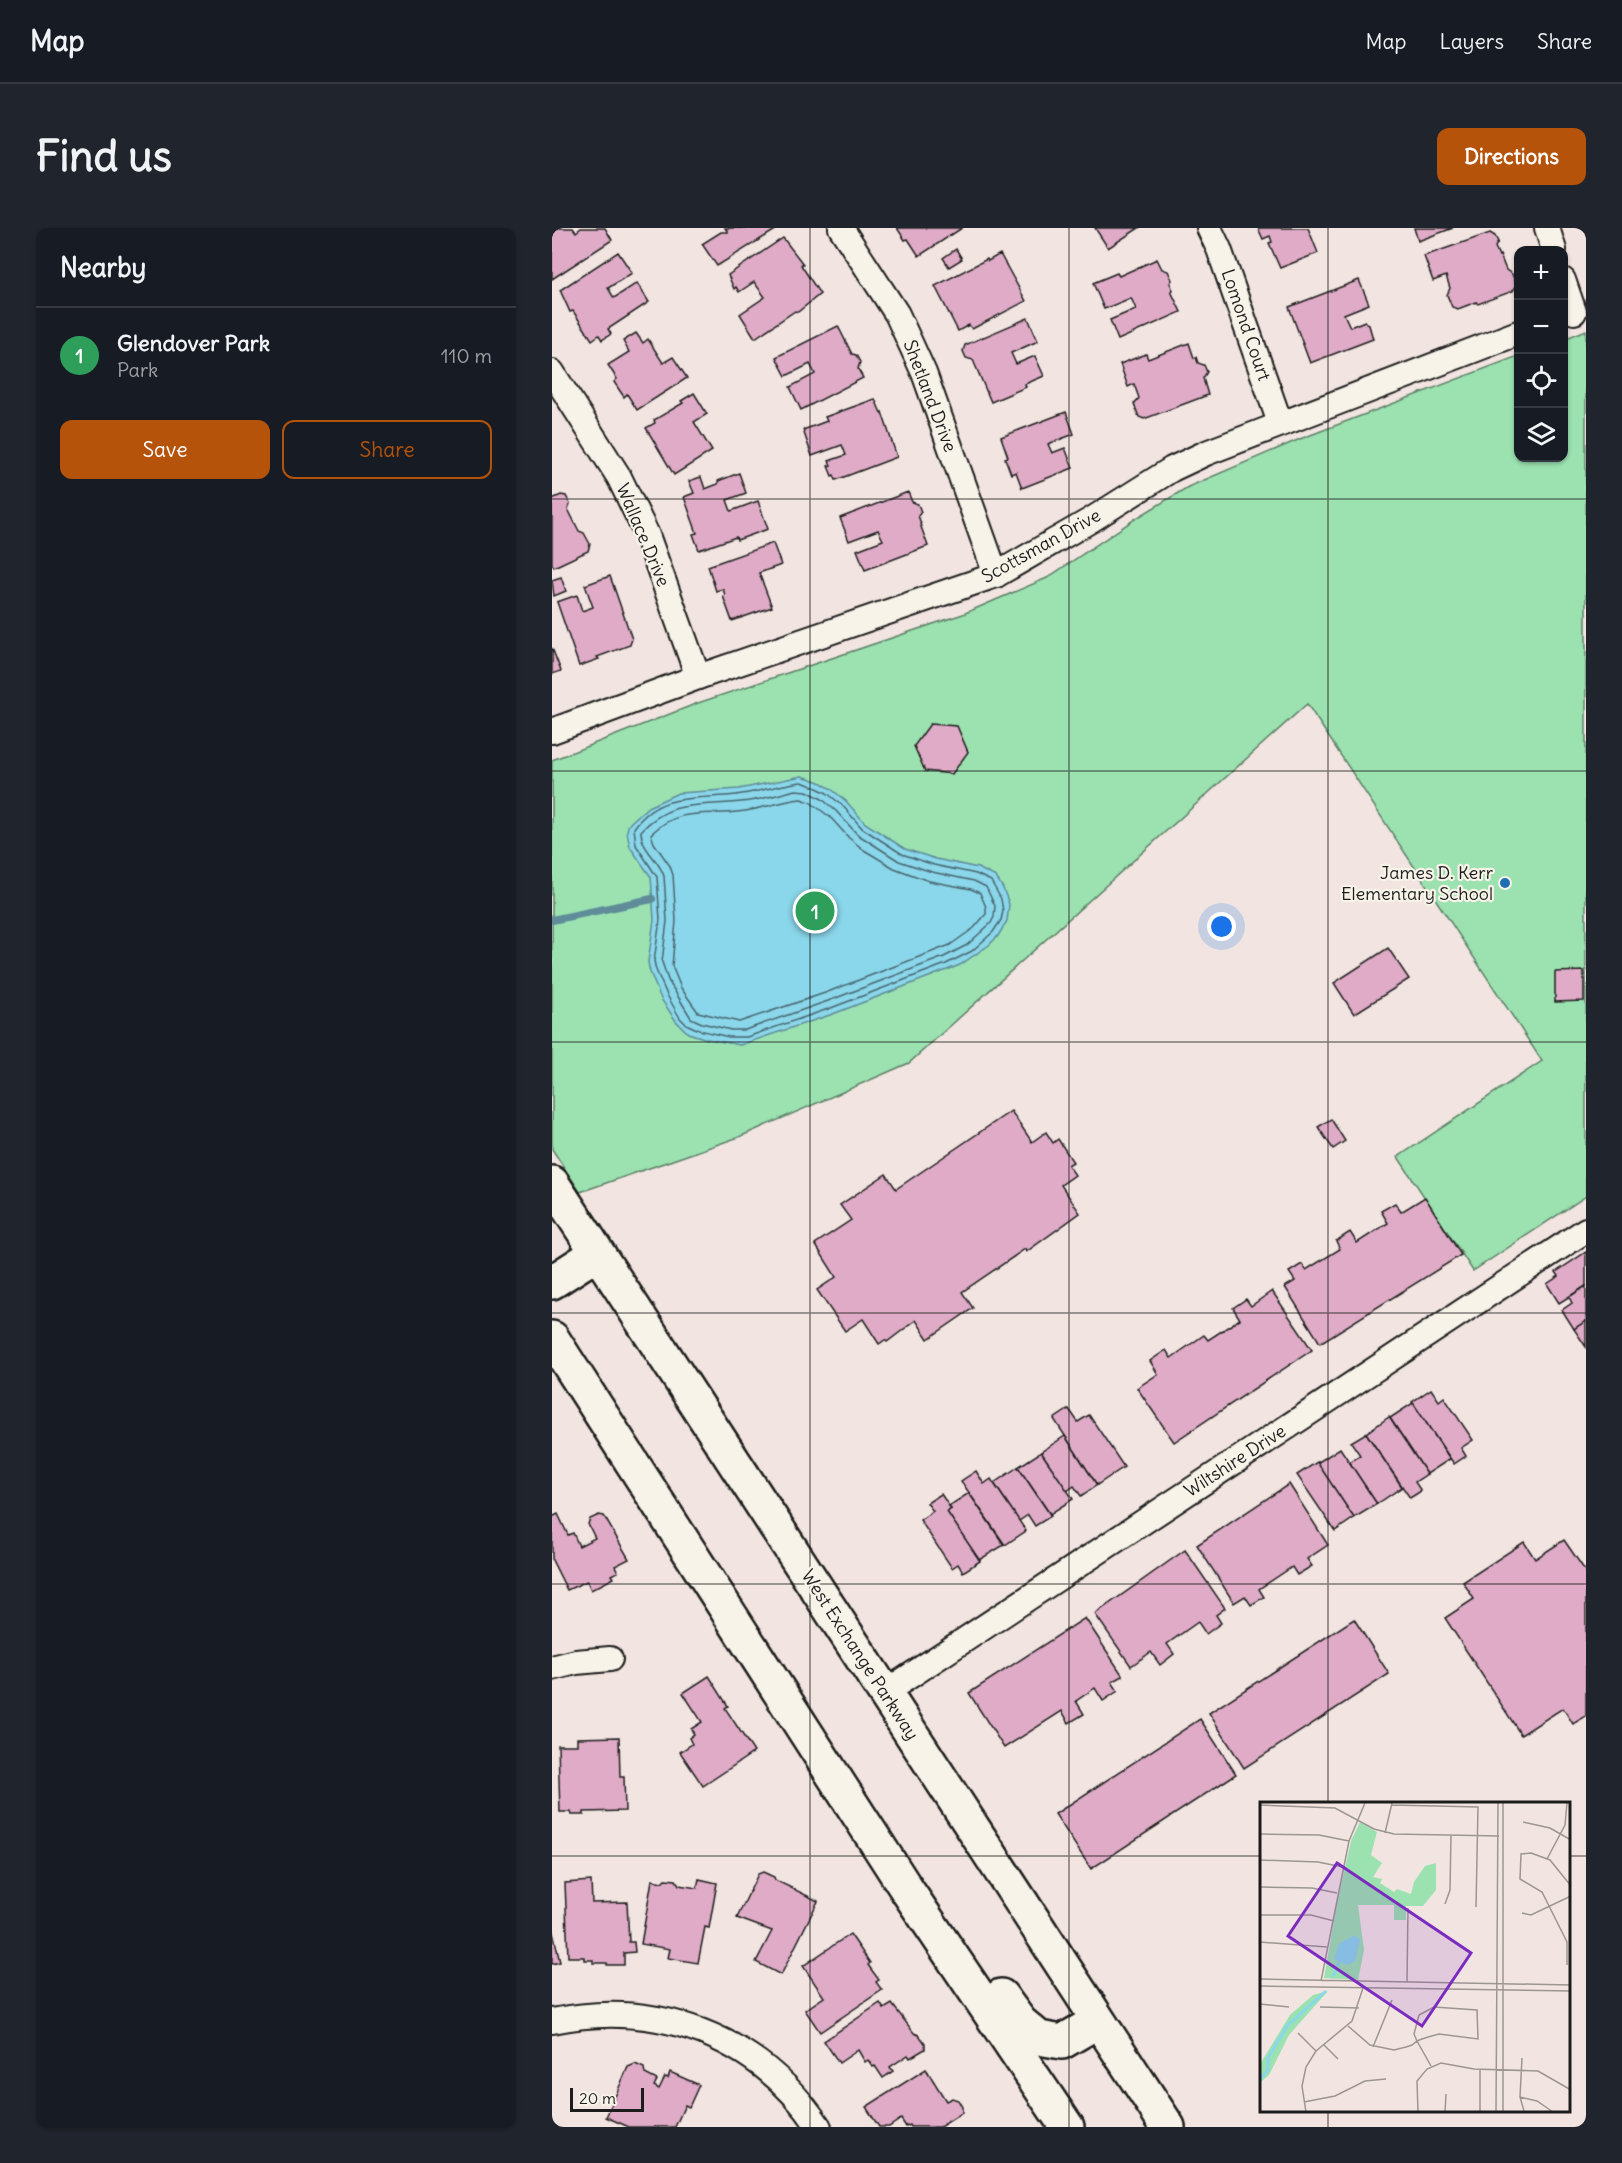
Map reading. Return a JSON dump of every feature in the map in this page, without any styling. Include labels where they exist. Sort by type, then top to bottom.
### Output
[{"type":"main road","name":"West Exchange Parkway","points":[[552,1184],[1168,2127]]},
{"type":"main road","points":[[552,1282],[597,1253]]},
{"type":"main road","points":[[552,1338],[873,1836],[1067,2127]]},
{"type":"main road","points":[[873,1836],[920,1879],[1020,2022],[1039,2038],[1062,2042],[1098,2021]]},
{"type":"street","name":"Shetland Drive","points":[[841,228],[897,314],[924,373],[996,575]]},
{"type":"street","name":"Lomond Court","points":[[1209,228],[1219,249],[1280,423]]},
{"type":"street","points":[[1546,228],[1553,246]]},
{"type":"street","points":[[1568,293],[1575,312]]},
{"type":"street","name":"Scottsman Drive","points":[[552,731],[698,677],[996,575],[1091,520],[1172,468],[1280,423],[1514,335]]},
{"type":"street","name":"Wallace Drive","points":[[552,372],[619,477],[647,535],[698,677]]},
{"type":"street","name":"Wiltshire Drive","points":[[884,1693],[1586,1230]]},
{"type":"street","points":[[552,1668],[576,1662],[610,1659]]},
{"type":"street","points":[[552,2021],[575,2017],[619,2015],[672,2022],[703,2031],[732,2044],[759,2062],[786,2088],[819,2127]]},
{"type":"green space","points":[[1586,330],[1586,1196],[1473,1271],[1398,1157],[1542,1061],[1307,704],[909,1063],[739,1137],[580,1192],[552,1149],[552,760],[698,703],[963,614],[1047,578],[1135,519],[1188,487],[1300,439],[1514,358],[1514,462],[1568,462],[1568,337]]},
{"type":"water","points":[[802,776],[830,788],[846,801],[865,823],[905,849],[936,859],[978,868],[996,877],[1009,904],[1007,921],[989,945],[960,965],[833,1014],[740,1045],[688,1033],[676,1021],[661,999],[650,972],[648,962],[654,920],[651,877],[630,847],[628,826],[648,807],[678,793],[739,789]]},
{"type":"building","points":[[552,228],[573,228],[576,232],[581,228],[605,228],[612,240],[552,279]]},
{"type":"building","points":[[725,228],[777,229],[717,266],[702,244],[721,232],[728,232]]},
{"type":"building","points":[[897,228],[962,228],[919,256],[908,239],[905,240]]},
{"type":"building","points":[[1095,228],[1139,228],[1108,248]]},
{"type":"building","points":[[1258,228],[1308,228],[1318,253],[1280,268],[1269,243],[1272,242],[1270,236],[1263,239]]},
{"type":"building","points":[[1414,228],[1453,228],[1418,241]]},
{"type":"building","points":[[1490,233],[1498,242],[1495,247],[1506,270],[1514,278],[1514,290],[1478,304],[1476,302],[1458,309],[1452,307],[1447,295],[1450,288],[1446,276],[1433,281],[1424,256]]},
{"type":"building","points":[[783,238],[803,264],[801,265],[820,294],[798,312],[795,311],[755,338],[740,314],[765,297],[754,282],[739,292],[736,287],[734,289],[728,275]]},
{"type":"building","points":[[956,249],[962,259],[949,267],[943,258]]},
{"type":"building","points":[[618,252],[632,273],[608,288],[614,298],[637,283],[649,302],[608,329],[611,334],[602,340],[599,335],[592,340],[573,311],[570,312],[560,290]]},
{"type":"building","points":[[1000,254],[1026,301],[972,329],[969,325],[958,331],[935,286]]},
{"type":"building","points":[[1157,259],[1162,269],[1168,271],[1172,280],[1170,283],[1173,290],[1171,291],[1181,312],[1118,340],[1110,320],[1136,309],[1131,298],[1104,309],[1093,283],[1117,273],[1119,276]]},
{"type":"building","points":[[1359,280],[1369,304],[1344,314],[1350,327],[1365,321],[1369,325],[1373,339],[1310,363],[1289,307]]},
{"type":"building","points":[[1028,318],[1038,341],[1011,353],[1016,364],[1035,356],[1044,376],[1025,384],[1026,387],[991,402],[973,360],[966,358],[963,351],[965,345]]},
{"type":"building","points":[[838,326],[852,354],[856,355],[860,362],[858,369],[863,378],[801,410],[790,387],[815,374],[810,364],[786,376],[776,357]]},
{"type":"building","points":[[636,333],[643,343],[648,339],[663,363],[673,357],[687,378],[637,410],[627,394],[624,397],[614,382],[617,379],[608,365],[629,352],[623,341]]},
{"type":"building","points":[[1189,343],[1194,358],[1196,357],[1198,363],[1204,365],[1207,372],[1203,378],[1208,395],[1144,419],[1139,417],[1134,404],[1139,398],[1134,384],[1128,387],[1120,364],[1146,354],[1148,359]]},
{"type":"building","points":[[694,393],[707,414],[694,422],[712,451],[674,475],[646,428]]},
{"type":"building","points":[[875,399],[882,412],[897,457],[836,480],[828,466],[831,465],[829,461],[846,455],[842,445],[812,456],[803,430],[827,421],[825,417]]},
{"type":"building","points":[[1066,412],[1074,434],[1048,444],[1052,453],[1065,448],[1073,468],[1022,488],[1016,472],[1011,474],[1001,437]]},
{"type":"building","points":[[739,473],[746,493],[727,500],[731,511],[758,501],[768,529],[699,550],[693,534],[697,533],[684,497],[694,493],[689,481],[701,477],[705,489]]},
{"type":"building","points":[[908,492],[912,502],[918,504],[921,512],[918,516],[928,546],[865,570],[857,550],[883,540],[878,530],[849,541],[840,518]]},
{"type":"building","points":[[561,495],[566,496],[570,504],[568,509],[579,531],[584,533],[590,544],[588,551],[554,567],[552,564],[552,499]]},
{"type":"building","points":[[773,543],[781,565],[759,573],[772,607],[732,621],[723,596],[725,595],[723,589],[716,591],[708,566]]},
{"type":"building","points":[[610,576],[632,639],[630,645],[579,666],[557,602],[577,595],[582,611],[593,607],[585,585]]},
{"type":"building","points":[[561,577],[566,591],[554,596],[552,580]]},
{"type":"building","points":[[552,648],[561,671],[552,674]]},
{"type":"building","points":[[930,724],[957,726],[968,752],[952,774],[925,771],[914,746]]},
{"type":"building","points":[[1388,948],[1409,979],[1354,1014],[1334,983]]},
{"type":"building","points":[[1584,971],[1584,1001],[1555,1002],[1555,972]]},
{"type":"building","points":[[1011,1111],[1032,1142],[1046,1132],[1053,1143],[1058,1139],[1073,1162],[1068,1165],[1075,1175],[1061,1185],[1080,1213],[1026,1252],[1025,1249],[962,1292],[973,1308],[928,1339],[916,1320],[887,1342],[885,1340],[879,1344],[863,1319],[845,1331],[817,1290],[836,1277],[815,1244],[851,1220],[840,1205],[886,1174],[896,1189]]},
{"type":"building","points":[[1331,1119],[1345,1141],[1333,1149],[1318,1127]]},
{"type":"building","points":[[1425,1197],[1461,1255],[1320,1343],[1285,1287],[1295,1281],[1289,1272],[1302,1264],[1306,1270],[1340,1249],[1336,1241],[1350,1232],[1357,1243],[1388,1223],[1381,1211],[1395,1203],[1401,1212]]},
{"type":"building","points":[[1586,1252],[1586,1286],[1559,1303],[1547,1284],[1559,1276],[1556,1272]]},
{"type":"building","points":[[1586,1286],[1586,1321],[1574,1329],[1562,1310],[1572,1303],[1569,1297]]},
{"type":"building","points":[[1272,1291],[1312,1350],[1174,1442],[1137,1388],[1158,1374],[1150,1361],[1166,1350],[1171,1358],[1204,1335],[1208,1340],[1240,1319],[1233,1308],[1246,1299],[1251,1306]]},
{"type":"building","points":[[1586,1321],[1586,1347],[1574,1329]]},
{"type":"building","points":[[1431,1389],[1439,1401],[1444,1397],[1473,1440],[1461,1448],[1466,1456],[1454,1464],[1412,1402]]},
{"type":"building","points":[[1413,1403],[1450,1459],[1427,1474],[1390,1418]]},
{"type":"building","points":[[1069,1409],[1078,1422],[1089,1415],[1124,1467],[1097,1485],[1054,1419]]},
{"type":"building","points":[[1389,1417],[1427,1474],[1415,1482],[1421,1491],[1410,1498],[1366,1433]]},
{"type":"building","points":[[1366,1433],[1402,1487],[1377,1504],[1349,1462],[1360,1455],[1351,1442]]},
{"type":"building","points":[[1065,1436],[1097,1485],[1081,1496],[1074,1486],[1067,1491],[1041,1452]]},
{"type":"building","points":[[1340,1448],[1377,1504],[1354,1518],[1317,1463]]},
{"type":"building","points":[[1041,1452],[1073,1499],[1050,1514],[1018,1467]]},
{"type":"building","points":[[1317,1462],[1354,1518],[1335,1531],[1297,1475]]},
{"type":"building","points":[[1018,1467],[1051,1516],[1035,1526],[1028,1515],[1019,1521],[994,1483]]},
{"type":"building","points":[[976,1471],[984,1484],[991,1479],[1026,1531],[1005,1545],[961,1481]]},
{"type":"building","points":[[1289,1484],[1328,1545],[1307,1559],[1312,1566],[1297,1575],[1292,1567],[1259,1589],[1264,1597],[1251,1605],[1245,1596],[1234,1603],[1197,1545]]},
{"type":"building","points":[[969,1493],[1004,1545],[979,1560],[947,1512],[951,1509],[949,1506]]},
{"type":"building","points":[[941,1494],[951,1509],[947,1512],[980,1561],[963,1572],[958,1564],[952,1568],[920,1520],[933,1511],[927,1503]]},
{"type":"building","points":[[558,1514],[568,1535],[573,1533],[579,1546],[595,1538],[588,1524],[590,1519],[599,1515],[604,1516],[629,1559],[615,1566],[618,1572],[612,1575],[614,1578],[591,1590],[587,1581],[567,1590],[552,1560],[552,1517]]},
{"type":"building","points":[[1564,1540],[1586,1572],[1586,1716],[1573,1724],[1563,1708],[1521,1735],[1445,1618],[1474,1599],[1463,1582],[1524,1542],[1535,1559]]},
{"type":"building","points":[[1185,1550],[1225,1608],[1216,1615],[1221,1623],[1206,1634],[1198,1622],[1167,1644],[1174,1654],[1160,1665],[1151,1652],[1131,1666],[1095,1614]]},
{"type":"building","points":[[1085,1618],[1123,1676],[1112,1682],[1118,1691],[1103,1701],[1095,1688],[1076,1701],[1084,1714],[1069,1723],[1062,1711],[1004,1748],[969,1693]]},
{"type":"building","points":[[1354,1619],[1389,1674],[1244,1768],[1209,1713]]},
{"type":"building","points":[[709,1676],[728,1706],[725,1708],[754,1752],[703,1786],[680,1752],[692,1744],[689,1738],[694,1734],[691,1729],[702,1722],[683,1693]]},
{"type":"building","points":[[1200,1719],[1236,1774],[1091,1869],[1055,1814]]},
{"type":"building","points":[[619,1737],[620,1777],[624,1777],[625,1811],[584,1812],[584,1815],[560,1812],[558,1745],[577,1745],[577,1738]]},
{"type":"building","points":[[763,1872],[818,1901],[781,1975],[756,1962],[772,1931],[737,1918],[758,1874]]},
{"type":"building","points":[[665,1879],[676,1880],[679,1885],[697,1888],[699,1879],[717,1883],[709,1928],[705,1927],[698,1963],[668,1958],[670,1949],[641,1944],[652,1880],[662,1882]]},
{"type":"building","points":[[591,1881],[592,1903],[627,1902],[629,1942],[634,1942],[635,1952],[624,1953],[624,1965],[593,1963],[593,1960],[584,1960],[584,1957],[568,1957],[565,1883]]},
{"type":"building","points":[[552,1928],[560,1962],[552,1964]]},
{"type":"building","points":[[850,1934],[870,1963],[868,1965],[879,1980],[876,1982],[882,1990],[820,2032],[805,2010],[824,1997],[803,1966]]},
{"type":"building","points":[[880,2003],[884,2009],[892,2004],[914,2033],[919,2035],[925,2043],[925,2049],[910,2058],[908,2055],[890,2067],[893,2071],[883,2078],[875,2066],[873,2067],[868,2060],[865,2062],[858,2050],[839,2063],[824,2041]]},
{"type":"building","points":[[635,2064],[644,2068],[645,2074],[657,2080],[654,2086],[659,2089],[670,2072],[699,2085],[689,2107],[685,2105],[675,2127],[629,2127],[606,2117],[628,2067]]},
{"type":"building","points":[[926,2069],[946,2101],[952,2098],[958,2100],[962,2113],[940,2127],[911,2127],[910,2125],[906,2127],[901,2119],[889,2127],[879,2127],[866,2107]]},
{"type":"waterway","points":[[552,920],[652,899]]},
{"type":"place","name":"James D. Kerr Elementary School","points":[[1505,883]]},
{"type":"place","name":"Glendover Park","points":[[815,911]]}]
